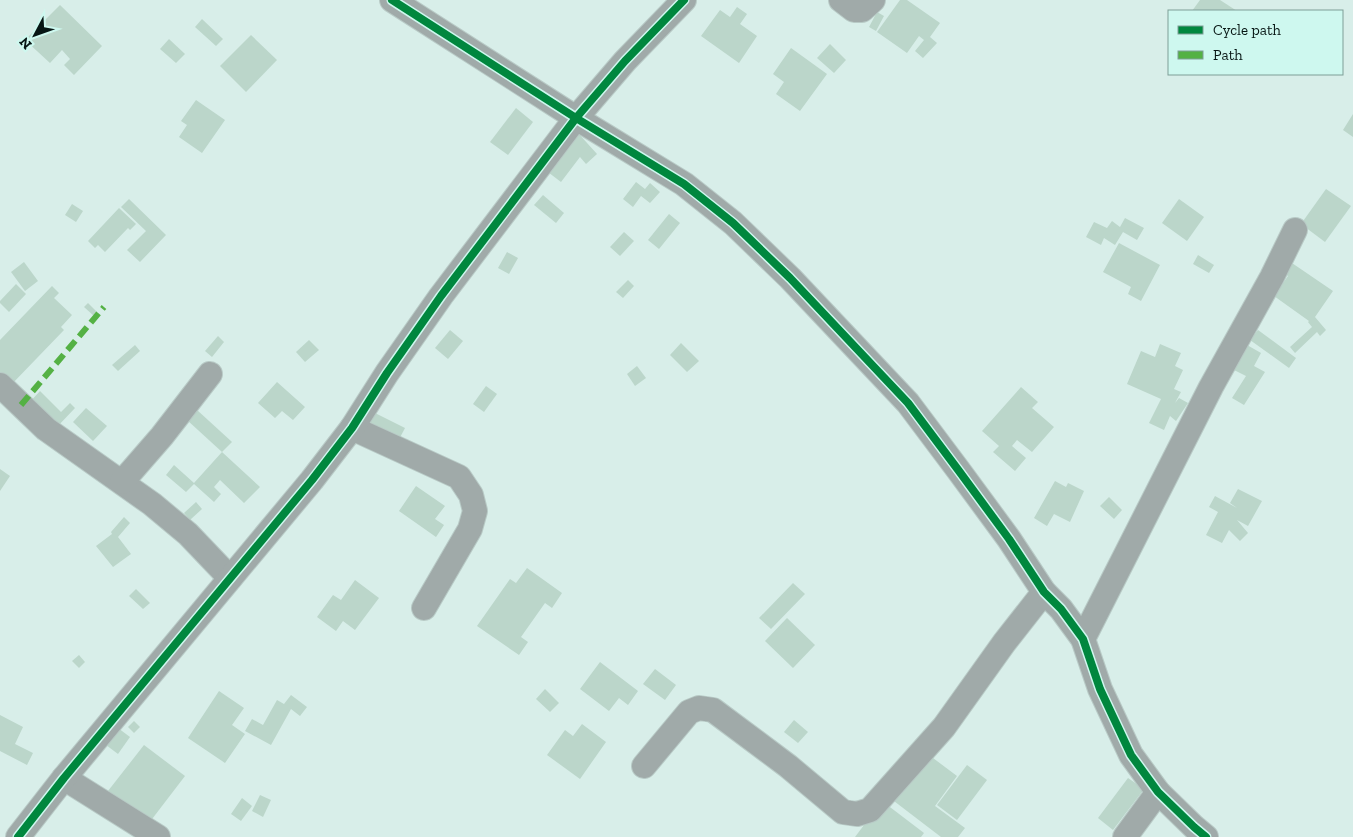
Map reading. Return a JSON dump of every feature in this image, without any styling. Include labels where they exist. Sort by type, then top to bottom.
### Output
[{"type":"street","points":[[392,0],[576,118],[684,184],[733,223],[790,278],[908,403],[1009,539],[1044,592],[1062,609],[1083,639],[1100,689],[1131,755],[1158,792],[1194,828],[1206,837]]},
{"type":"street","points":[[18,837],[64,778],[312,480],[352,428],[387,373],[441,296],[576,118],[625,61],[684,0]]},
{"type":"street","points":[[841,0],[854,10],[862,10],[873,0]]},
{"type":"street","points":[[1083,639],[1211,387],[1272,277],[1295,230]]},
{"type":"street","points":[[122,482],[162,436],[210,374]]},
{"type":"street","points":[[0,385],[46,429],[152,504],[188,534],[230,578]]},
{"type":"street","points":[[352,428],[459,476],[471,495],[475,511],[470,529],[424,608]]},
{"type":"street","points":[[644,766],[689,712],[699,708],[713,710],[788,766],[843,812],[857,814],[870,810],[944,727],[1004,642],[1044,592]]},
{"type":"street","points":[[64,778],[158,837]]},
{"type":"street","points":[[1125,837],[1158,792]]},
{"type":"building","points":[[900,0],[907,0],[940,23],[930,37],[937,43],[923,58],[915,51],[924,40],[919,36],[907,53],[877,32]]},
{"type":"building","points":[[1200,0],[1220,0],[1235,10],[1193,10]]},
{"type":"building","points":[[60,5],[102,46],[74,75],[64,65],[70,59],[62,50],[50,63],[25,40]]},
{"type":"building","points":[[737,7],[747,14],[740,24],[757,36],[739,63],[701,36],[720,10],[730,17]]},
{"type":"building","points":[[877,12],[884,16],[876,31],[869,27]]},
{"type":"building","points":[[202,19],[223,39],[216,46],[195,27]]},
{"type":"building","points":[[251,35],[277,60],[246,92],[220,66]]},
{"type":"building","points":[[169,39],[185,54],[176,63],[160,49]]},
{"type":"building","points":[[830,44],[846,60],[834,73],[817,58]]},
{"type":"building","points":[[791,48],[827,74],[800,111],[776,94],[784,82],[773,74]]},
{"type":"building","points":[[196,100],[225,120],[202,153],[179,137],[187,125],[181,121]]},
{"type":"building","points":[[516,108],[533,122],[508,155],[490,142]]},
{"type":"building","points":[[1353,114],[1353,137],[1343,130]]},
{"type":"building","points":[[578,133],[597,154],[586,164],[580,157],[561,182],[540,166],[561,139],[571,147],[567,143]]},
{"type":"building","points":[[636,182],[645,189],[650,183],[660,192],[650,203],[641,196],[633,207],[623,199]]},
{"type":"building","points":[[1326,189],[1351,206],[1325,242],[1301,224]]},
{"type":"building","points":[[543,195],[564,213],[556,223],[534,205]]},
{"type":"building","points":[[129,199],[166,235],[140,262],[127,250],[146,231],[121,207]]},
{"type":"building","points":[[1179,199],[1204,217],[1187,241],[1162,223]]},
{"type":"building","points":[[72,204],[83,211],[76,222],[65,215]]},
{"type":"building","points":[[119,208],[136,224],[130,230],[128,228],[105,252],[98,245],[95,248],[88,241]]},
{"type":"building","points":[[669,214],[680,223],[659,249],[648,240]]},
{"type":"building","points":[[1125,218],[1144,228],[1137,240],[1123,232],[1115,245],[1104,238],[1101,245],[1086,237],[1094,222],[1107,228],[1112,221],[1120,227]]},
{"type":"building","points":[[624,232],[634,241],[620,256],[610,247]]},
{"type":"building","points":[[1119,243],[1160,265],[1141,301],[1128,294],[1131,287],[1103,272]]},
{"type":"building","points":[[507,252],[518,258],[509,274],[498,268]]},
{"type":"building","points":[[1198,255],[1214,265],[1209,273],[1193,264]]},
{"type":"building","points":[[1289,261],[1333,291],[1315,317],[1326,330],[1320,336],[1317,332],[1295,353],[1290,347],[1312,327],[1309,321],[1274,296],[1288,276],[1282,271]]},
{"type":"building","points":[[24,262],[38,281],[25,291],[11,272]]},
{"type":"building","points":[[628,280],[634,286],[623,298],[616,292]]},
{"type":"building","points":[[16,284],[26,294],[9,312],[0,301]]},
{"type":"building","points":[[52,286],[59,293],[54,298],[72,315],[61,327],[64,330],[10,386],[0,377],[0,340]]},
{"type":"building","points":[[88,303],[97,312],[94,316],[84,307]]},
{"type":"building","points":[[450,330],[463,341],[448,359],[435,348]]},
{"type":"building","points":[[1258,330],[1296,358],[1289,368],[1250,340]]},
{"type":"building","points":[[218,336],[224,342],[212,357],[205,351]]},
{"type":"building","points":[[309,340],[319,350],[305,362],[296,352]]},
{"type":"building","points":[[681,343],[699,361],[687,372],[670,355]]},
{"type":"building","points":[[1160,344],[1181,353],[1175,366],[1183,370],[1174,389],[1181,392],[1175,403],[1179,398],[1188,403],[1176,421],[1170,416],[1164,430],[1149,423],[1161,399],[1127,384],[1141,351],[1155,357]]},
{"type":"building","points":[[135,345],[140,351],[118,371],[112,365]]},
{"type":"building","points":[[1247,345],[1261,353],[1254,366],[1265,372],[1244,405],[1232,398],[1246,376],[1234,370]]},
{"type":"building","points":[[637,366],[646,378],[635,386],[627,374]]},
{"type":"building","points":[[277,382],[305,407],[293,420],[282,411],[275,418],[258,403]]},
{"type":"building","points":[[486,386],[497,394],[484,412],[473,404]]},
{"type":"building","points":[[1021,387],[1038,402],[1032,408],[1054,427],[1032,452],[1017,440],[1012,446],[1026,458],[1015,471],[993,452],[999,446],[982,431]]},
{"type":"building","points":[[40,391],[61,412],[70,403],[75,408],[56,428],[29,403]]},
{"type":"building","points":[[86,408],[107,426],[93,441],[73,422]]},
{"type":"building","points":[[365,408],[405,428],[395,447],[356,426]]},
{"type":"building","points":[[197,410],[232,442],[222,452],[187,420]]},
{"type":"building","points":[[222,452],[260,487],[244,503],[220,480],[214,487],[221,494],[214,502],[194,484],[186,492],[166,475],[174,465],[194,483]]},
{"type":"building","points":[[0,469],[10,476],[0,491]]},
{"type":"building","points":[[1055,481],[1066,487],[1068,483],[1084,491],[1070,522],[1054,514],[1047,526],[1034,518]]},
{"type":"building","points":[[416,486],[445,506],[435,519],[444,525],[436,537],[399,511]]},
{"type":"building","points":[[1238,489],[1262,501],[1248,526],[1237,520],[1248,533],[1240,541],[1229,530],[1222,543],[1206,535],[1218,512],[1209,507],[1215,496],[1237,508],[1230,503]]},
{"type":"building","points":[[1109,497],[1122,510],[1114,519],[1100,506]]},
{"type":"building","points":[[196,502],[202,509],[190,520],[184,513]]},
{"type":"building","points":[[124,517],[130,523],[118,537],[131,554],[113,567],[96,546],[112,534],[111,532]]},
{"type":"building","points":[[527,568],[562,593],[552,608],[545,603],[521,637],[528,642],[519,655],[477,626],[510,579],[516,583]]},
{"type":"building","points":[[355,580],[379,598],[355,630],[343,621],[336,631],[317,617],[333,595],[341,600]]},
{"type":"building","points":[[793,583],[805,594],[771,629],[759,618]]},
{"type":"building","points":[[136,589],[150,603],[143,609],[129,596]]},
{"type":"building","points":[[787,618],[815,645],[793,668],[765,641]]},
{"type":"building","points":[[79,655],[85,662],[79,668],[72,661]]},
{"type":"building","points":[[600,662],[638,691],[628,705],[619,698],[609,711],[580,689]]},
{"type":"building","points":[[655,669],[676,685],[665,700],[643,684]]},
{"type":"building","points":[[545,689],[559,703],[550,712],[536,699]]},
{"type":"building","points":[[219,691],[244,708],[232,725],[245,734],[225,763],[188,738]]},
{"type":"building","points":[[291,695],[307,707],[300,716],[291,709],[271,745],[245,731],[252,719],[263,725],[277,700],[284,704]]},
{"type":"building","points":[[0,715],[23,727],[15,744],[33,753],[27,765],[0,751]]},
{"type":"building","points":[[794,720],[808,732],[798,743],[784,732]]},
{"type":"building","points":[[134,721],[140,727],[134,733],[128,727]]},
{"type":"building","points":[[582,724],[606,742],[580,779],[547,755],[565,730],[573,736]]},
{"type":"building","points":[[114,725],[130,737],[118,754],[102,742]]},
{"type":"building","points":[[144,745],[185,776],[149,823],[108,791]]},
{"type":"building","points":[[925,752],[957,776],[935,806],[965,828],[958,837],[941,837],[890,798]]},
{"type":"building","points":[[967,765],[987,780],[957,820],[937,805]]},
{"type":"building","points":[[1128,778],[1144,789],[1113,830],[1098,818]]},
{"type":"building","points":[[260,795],[271,800],[263,817],[252,811]]},
{"type":"building","points":[[242,798],[252,806],[241,821],[231,814]]},
{"type":"building","points":[[882,801],[924,833],[921,837],[855,837]]},
{"type":"marked path","points":[[21,405],[104,307]]},
{"type":"cycle path","points":[[392,0],[576,118],[684,184],[733,223],[790,278],[908,403],[959,471],[1009,539],[1044,592],[1061,609],[1083,639],[1100,689],[1131,755],[1158,792],[1206,837]]},
{"type":"cycle path","points":[[18,837],[64,778],[312,480],[352,428],[387,373],[441,296],[576,118],[625,61],[684,0]]}]
